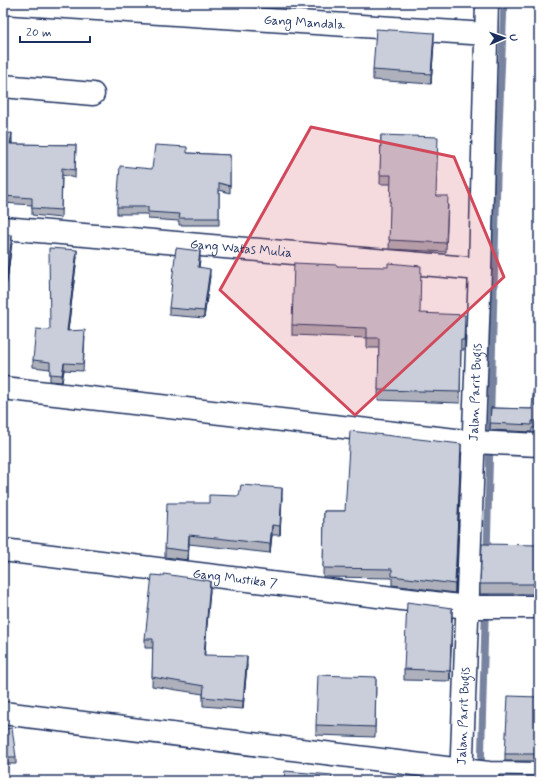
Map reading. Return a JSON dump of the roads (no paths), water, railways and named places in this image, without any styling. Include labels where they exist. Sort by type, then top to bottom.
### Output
[{"type":"street","name":"Gang Mandala","points":[[3,3],[486,34]]},
{"type":"street","name":"Jalan Parit Bugis","points":[[471,774],[481,607],[474,442],[487,3]]},
{"type":"street","points":[[3,86],[93,94]]},
{"type":"street","name":"Gang Watas Mulia","points":[[3,228],[480,269]]},
{"type":"street","points":[[3,388],[474,442],[529,444]]},
{"type":"street","name":"Gang Mustika 7","points":[[3,550],[481,607],[539,607]]},
{"type":"street","points":[[3,713],[471,774],[539,774]]},
{"type":"waterway","points":[[487,553],[497,178],[504,3]]},
{"type":"waterway","points":[[481,771],[486,585]]}]
